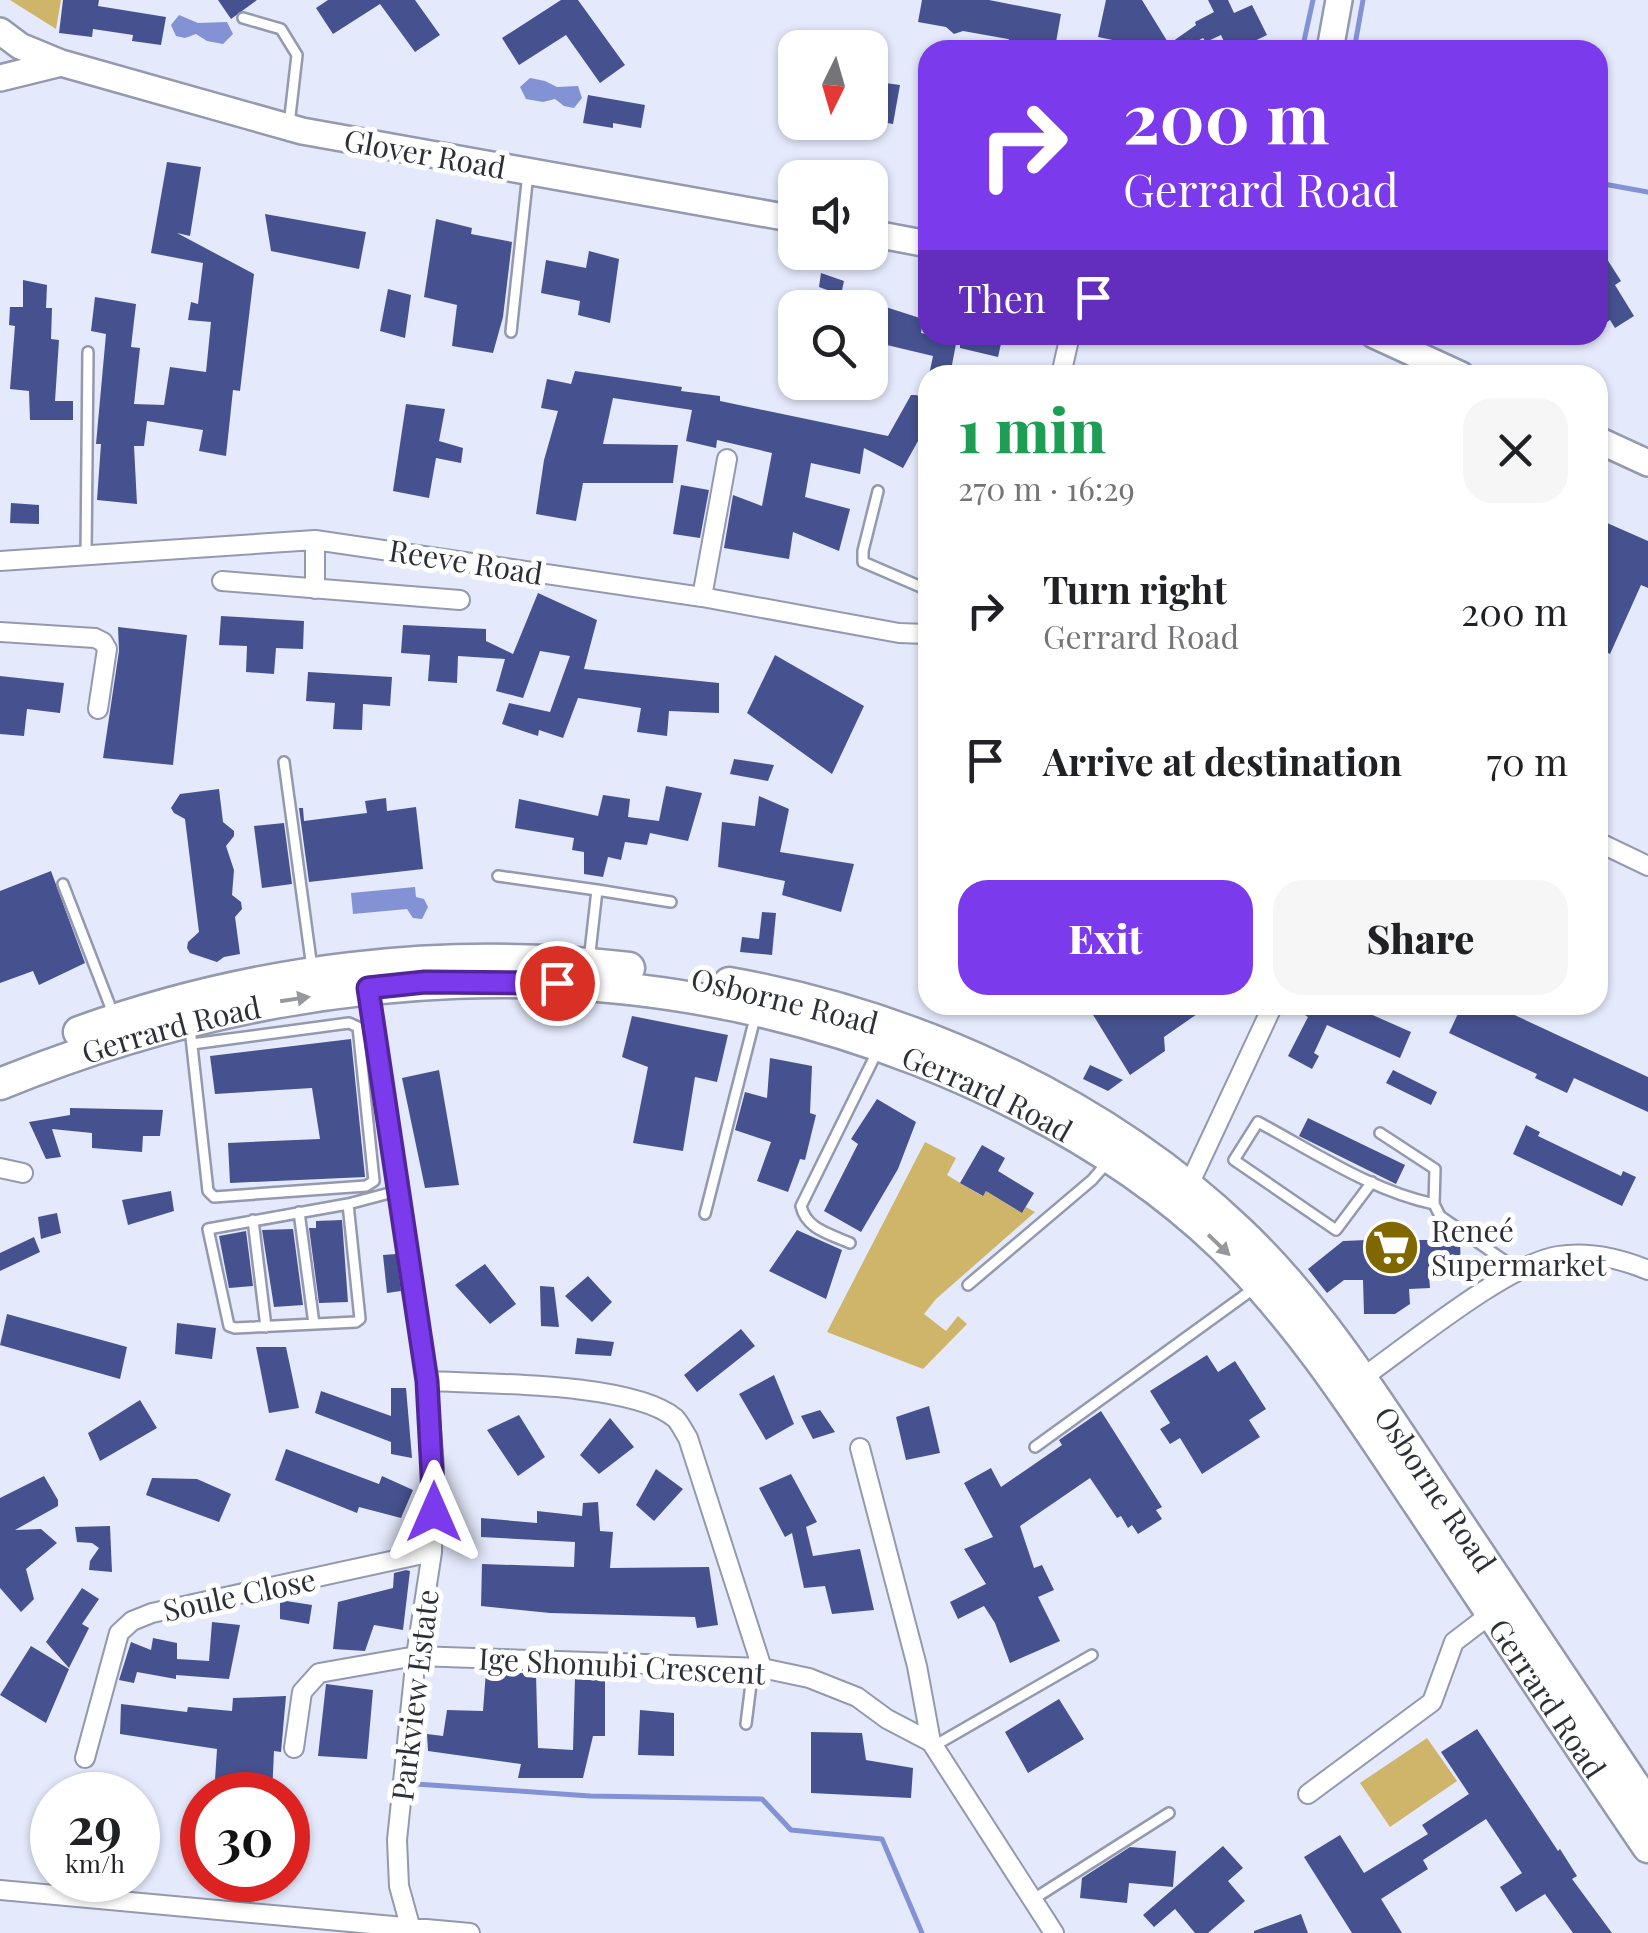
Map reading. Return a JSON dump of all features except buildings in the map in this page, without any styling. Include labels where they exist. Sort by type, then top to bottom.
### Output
[{"type":"main road","name":"Osborne Road","points":[[0,1061],[115,1019],[222,988],[312,972],[424,962],[589,964],[738,984],[896,1028],[985,1064],[1042,1091],[1145,1154],[1240,1232],[1292,1286],[1362,1378],[1648,1806]]},
{"type":"main road","name":"Gerrard Road","points":[[0,1084],[134,1034],[191,1032],[250,1006],[368,988],[487,981],[575,984],[672,994],[757,1010],[880,1046],[1006,1098],[1111,1158],[1184,1212],[1302,1333],[1648,1847]]},
{"type":"street","points":[[1332,40],[1338,0]]},
{"type":"street","name":"Glover Road","points":[[0,31],[20,46],[61,64],[289,128],[778,217]]},
{"type":"street","name":"Glover Road","points":[[0,78],[61,64]]},
{"type":"street","points":[[888,236],[918,242]]},
{"type":"street","points":[[1396,345],[1439,365]]},
{"type":"street","points":[[1608,445],[1648,463]]},
{"type":"street","points":[[702,597],[727,459]]},
{"type":"street","points":[[315,588],[316,540]]},
{"type":"street","name":"Reeve Road","points":[[0,561],[316,540],[702,597],[899,634],[918,634]]},
{"type":"street","points":[[222,581],[460,600]]},
{"type":"street","points":[[0,632],[95,638],[103,642],[107,649],[98,709]]},
{"type":"street","points":[[1608,847],[1648,866]]},
{"type":"street","name":"Parkview Estate","points":[[368,988],[427,1381],[434,1467],[432,1552],[396,1840],[399,1886],[411,1929]]},
{"type":"street","points":[[1188,1187],[1268,1015]]},
{"type":"street","points":[[0,1168],[23,1173]]},
{"type":"street","points":[[1362,1378],[1512,1274],[1545,1259],[1570,1254],[1601,1256],[1648,1270]]},
{"type":"street","points":[[427,1381],[564,1387],[623,1398],[676,1419],[688,1438],[757,1668]]},
{"type":"street","points":[[860,1448],[917,1666],[933,1744],[1054,1933]]},
{"type":"street","name":"Soule Close","points":[[84,1758],[119,1633],[132,1621],[152,1612],[432,1552]]},
{"type":"street","points":[[1308,1794],[1432,1702],[1454,1642],[1492,1614]]},
{"type":"street","name":"Ige Shonubi Crescent","points":[[294,1748],[302,1692],[319,1673],[416,1656],[757,1668],[808,1678],[857,1698],[933,1744]]},
{"type":"street","points":[[0,1890],[470,1933]]},
{"type":"lane","points":[[243,18],[281,29],[297,55],[289,128]]},
{"type":"lane","points":[[510,332],[528,170]]},
{"type":"lane","points":[[86,556],[88,352]]},
{"type":"lane","points":[[878,491],[862,551],[863,562],[918,586]]},
{"type":"lane","points":[[284,762],[312,972]]},
{"type":"lane","points":[[498,876],[671,902]]},
{"type":"lane","points":[[63,884],[115,1019]]},
{"type":"lane","points":[[589,964],[597,890]]},
{"type":"lane","points":[[705,1214],[757,1010]]},
{"type":"lane","points":[[349,1023],[358,1026],[374,1181],[366,1186],[214,1197],[208,1191],[191,1032],[349,1023]]},
{"type":"lane","points":[[850,1243],[809,1224],[801,1206],[880,1046]]},
{"type":"lane","points":[[1372,1182],[1336,1230],[1234,1160],[1258,1122],[1403,1198],[1434,1204]]},
{"type":"lane","points":[[1380,1134],[1435,1169],[1434,1204],[1440,1216],[1505,1260],[1512,1274]]},
{"type":"lane","points":[[968,1284],[1092,1180],[1111,1158]]},
{"type":"lane","points":[[348,1204],[360,1319],[230,1326],[208,1228],[348,1204],[397,1191]]},
{"type":"lane","points":[[299,1212],[314,1324]]},
{"type":"lane","points":[[253,1220],[266,1327]]},
{"type":"lane","points":[[1036,1446],[1259,1285]]},
{"type":"lane","points":[[933,1744],[1092,1655]]},
{"type":"lane","points":[[746,1724],[757,1668]]},
{"type":"lane","points":[[1032,1900],[1168,1812]]},
{"type":"shaded area","points":[[10,0],[61,0],[56,29]]},
{"type":"shaded area","points":[[925,1142],[956,1158],[947,1175],[982,1196],[986,1191],[1022,1213],[1026,1207],[1035,1212],[924,1314],[946,1331],[958,1316],[967,1324],[923,1369],[827,1332]]},
{"type":"shaded area","points":[[1427,1738],[1457,1781],[1390,1827],[1360,1783]]},
{"type":"water","points":[[179,15],[198,23],[227,22],[233,34],[223,44],[196,34],[176,36],[171,25]]},
{"type":"water","points":[[530,78],[557,87],[578,86],[582,98],[574,108],[555,99],[526,99],[520,87]]},
{"type":"water","points":[[415,887],[416,897],[424,899],[428,907],[422,919],[413,918],[407,909],[353,914],[351,893]]},
{"type":"waterway","points":[[1304,40],[1313,0]]},
{"type":"waterway","points":[[1356,40],[1363,0]]},
{"type":"waterway","points":[[1608,185],[1648,192]]},
{"type":"waterway","points":[[416,1784],[590,1796],[762,1799],[791,1830],[882,1839],[922,1933]]},
{"type":"place","name":"Reneé Supermarket","points":[[1392,1247]]},
{"type":"route","points":[[434,1512],[427,1381],[368,988],[425,982],[557,983]]}]
